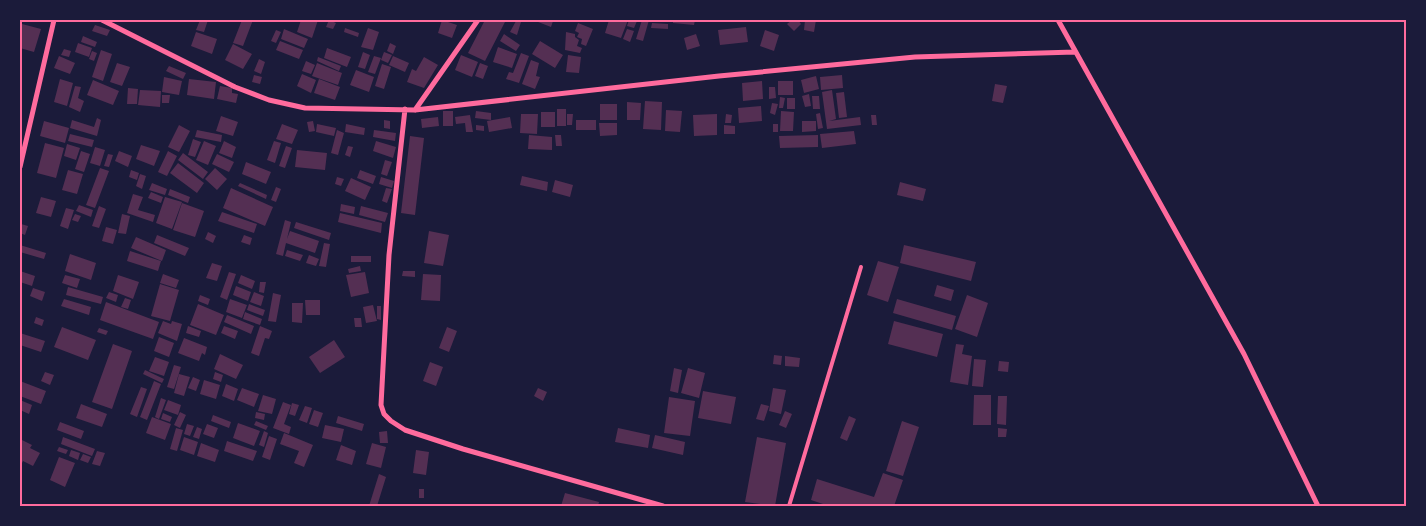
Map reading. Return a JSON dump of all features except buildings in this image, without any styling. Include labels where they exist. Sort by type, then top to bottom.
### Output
[{"type":"street","points":[[20,168],[54,20]]},
{"type":"street","points":[[102,20],[235,87],[269,100],[305,108],[415,110],[915,56],[1075,52]]},
{"type":"street","points":[[415,110],[478,20]]},
{"type":"street","points":[[1058,20],[1244,354],[1318,506]]},
{"type":"street","points":[[405,109],[389,255],[381,405],[384,414],[405,430],[463,449],[663,506]]},
{"type":"lane","points":[[789,506],[861,267]]}]
